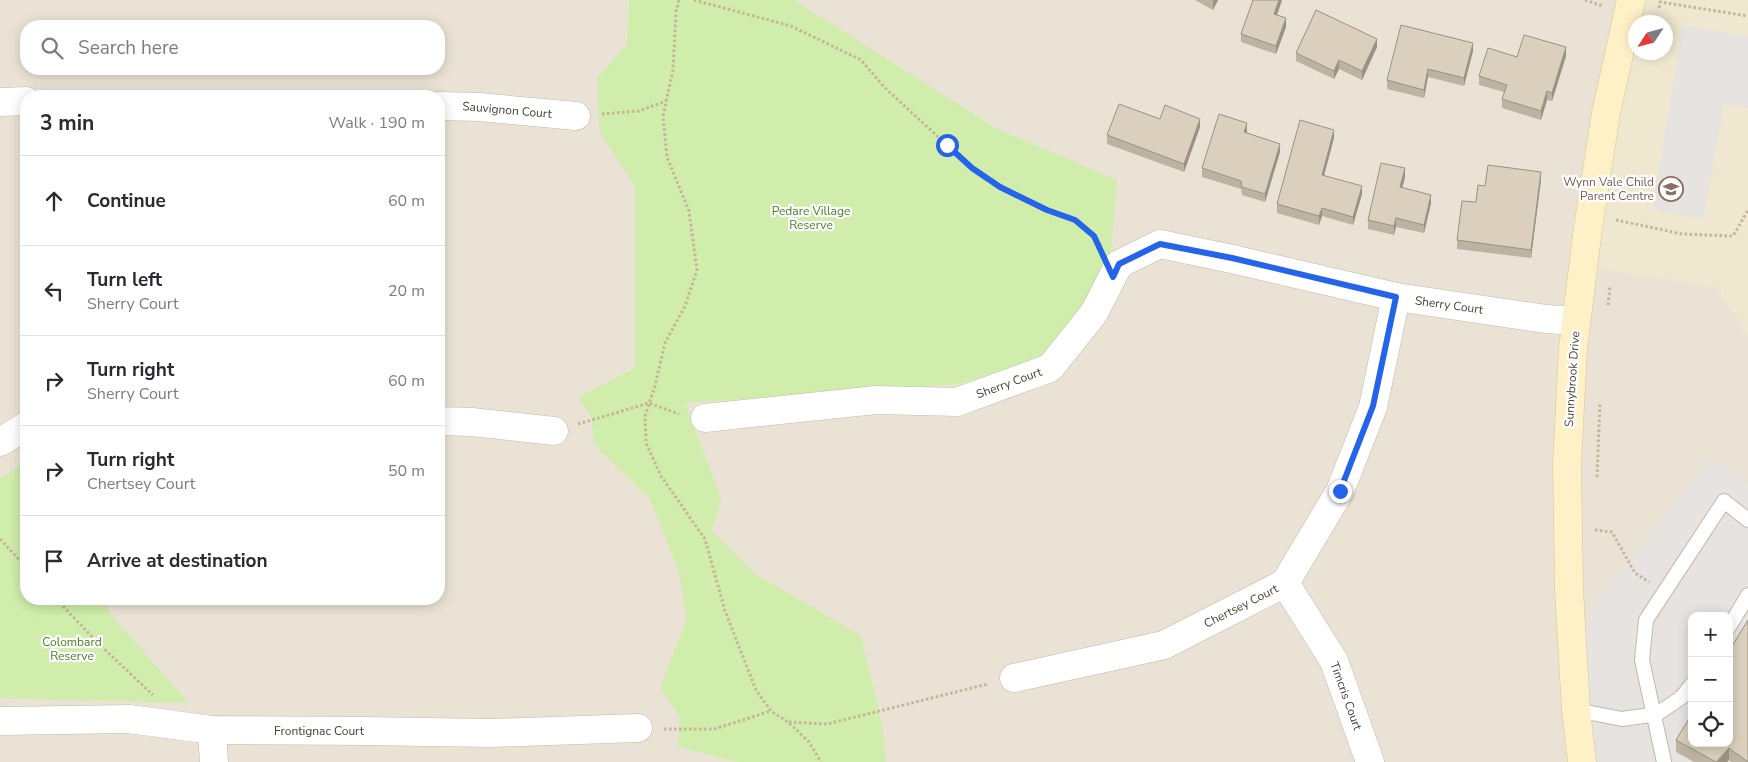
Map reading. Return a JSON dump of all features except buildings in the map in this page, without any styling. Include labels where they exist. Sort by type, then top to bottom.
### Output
[{"type":"street","name":"Sunnybrook Drive","points":[[1582,762],[1576,710],[1569,589],[1567,464],[1573,349],[1588,228],[1606,112],[1631,0]]},
{"type":"street","points":[[0,102],[20,101]]},
{"type":"street","name":"Sauvignon Court","points":[[445,106],[478,107],[576,116]]},
{"type":"street","name":"Sherry Court","points":[[705,418],[876,400],[957,402],[1050,368],[1094,313],[1119,264],[1160,244],[1232,258],[1396,297],[1576,322]]},
{"type":"street","name":"Chertsey Court","points":[[1014,678],[1164,645],[1285,583],[1340,491],[1373,406],[1396,297]]},
{"type":"street","points":[[445,421],[472,422],[554,431]]},
{"type":"street","points":[[0,442],[20,430]]},
{"type":"street","name":"Timcris Court","points":[[1285,583],[1334,661],[1370,762]]},
{"type":"street","name":"Frontignac Court","points":[[0,721],[129,719],[212,730],[490,733],[638,728]]},
{"type":"street","points":[[212,730],[214,762]]},
{"type":"lane","points":[[1664,762],[1642,660],[1646,620],[1724,501],[1748,520]]},
{"type":"lane","points":[[1733,620],[1748,595]]},
{"type":"lane","points":[[1576,710],[1622,719],[1657,714],[1682,697],[1688,689]]},
{"type":"path","points":[[694,0],[791,26],[861,60],[885,88],[972,168],[1000,187],[1047,210],[1075,220],[1094,236],[1113,277]]},
{"type":"path","points":[[1585,0],[1604,6]]},
{"type":"path","points":[[1656,15],[1661,1],[1748,16]]},
{"type":"path","points":[[576,116],[639,112],[667,101]]},
{"type":"path","points":[[1615,229],[1616,218],[1682,234],[1733,236],[1748,210]]},
{"type":"path","points":[[1607,311],[1610,285]]},
{"type":"path","points":[[1596,480],[1600,396]]},
{"type":"path","points":[[554,431],[649,403],[679,413],[705,418]]},
{"type":"path","points":[[1568,522],[1591,527],[1597,532],[1612,532],[1635,573],[1664,592]]},
{"type":"path","points":[[0,539],[20,561]]},
{"type":"path","points":[[62,605],[101,646],[159,700]]},
{"type":"path","points":[[788,722],[827,724],[1014,678]]},
{"type":"path","points":[[638,728],[714,729],[771,710]]},
{"type":"shaded area","points":[[0,0],[1748,0],[1748,762],[0,762]]},
{"type":"shaded area","name":"Wynn Vale Child Parent Centre","points":[[1631,0],[1748,0],[1748,337],[1717,288],[1583,266],[1628,17],[1628,60],[1673,60],[1673,15],[1628,15]]},
{"type":"shaded area","points":[[1683,25],[1748,37],[1748,108],[1724,103],[1704,219],[1652,210]]},
{"type":"shaded area","points":[[1709,459],[1748,485],[1748,632],[1733,657],[1733,612],[1688,612],[1688,732],[1676,752],[1694,762],[1584,762],[1572,641],[1596,606]]},
{"type":"green space","name":"Pedare Village Reserve","points":[[629,0],[794,0],[997,129],[1117,180],[1111,250],[1084,314],[1043,357],[960,384],[685,403],[721,499],[712,531],[755,574],[861,636],[882,723],[886,762],[738,762],[678,747],[680,717],[660,687],[687,619],[678,568],[649,498],[594,444],[591,416],[578,397],[635,368],[635,186],[600,133],[597,78],[627,45]]},
{"type":"green space","name":"Colombard Reserve","points":[[20,466],[20,605],[106,605],[110,613],[188,703],[0,698],[0,479]]},
{"type":"place","name":"Wynn Vale Child Parent Centre","points":[[1671,189]]},
{"type":"route","points":[[947,145],[972,168],[1000,187],[1047,210],[1075,220],[1094,236],[1113,277],[1119,264],[1160,244],[1232,258],[1396,297],[1373,406],[1340,491]]}]
